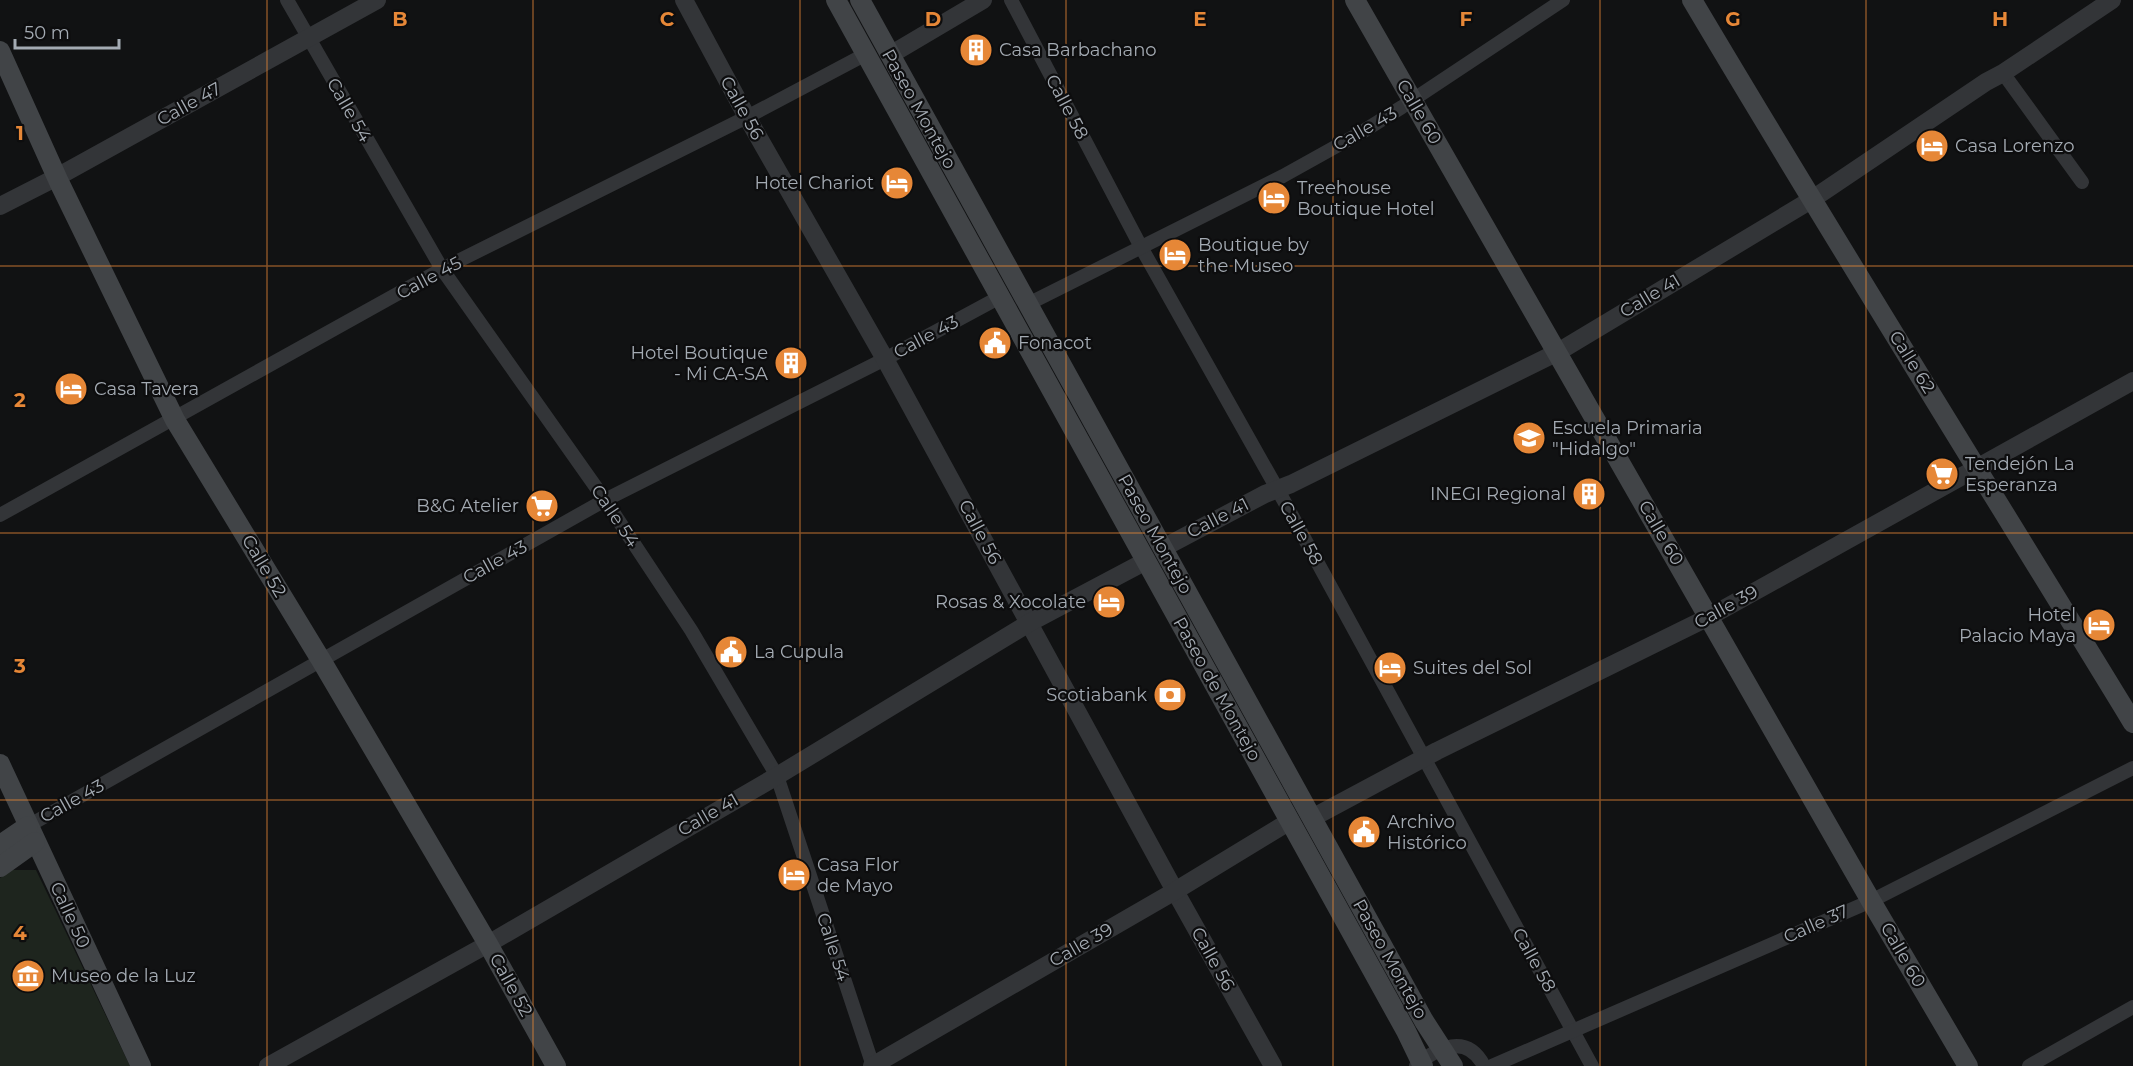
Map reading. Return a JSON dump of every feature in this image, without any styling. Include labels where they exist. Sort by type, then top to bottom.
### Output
[{"type":"main road","name":"Paseo de Montejo","points":[[836,0],[1406,1031]]},
{"type":"main road","name":"Paseo Montejo","points":[[860,0],[1311,818],[1441,1049],[1453,1066]]},
{"type":"main road","name":"Calle 60","points":[[1355,0],[1871,901],[1968,1066]]},
{"type":"main road","name":"Calle 62","points":[[1692,0],[1811,200],[2133,723]]},
{"type":"main road","name":"Calle 52","points":[[0,51],[57,177],[175,420],[321,660],[488,944],[556,1066]]},
{"type":"main road","name":"Calle 50","points":[[0,764],[141,1066]]},
{"type":"main road","name":"Calle 43","points":[[0,845],[32,834]]},
{"type":"main road","name":"Calle 43","points":[[0,867],[32,834]]},
{"type":"main road","name":"Paseo Montejo","points":[[1406,1031],[1420,1065]]},
{"type":"street","name":"Calle 54","points":[[287,0],[442,269],[606,500],[691,630],[777,776],[873,1066]]},
{"type":"street","name":"Calle 47","points":[[0,206],[57,177],[377,0]]},
{"type":"street","name":"Calle 56","points":[[684,0],[747,117],[885,359],[1174,891],[1273,1066]]},
{"type":"street","points":[[890,55],[983,0]]},
{"type":"street","name":"Calle 58","points":[[1011,0],[1141,247],[1277,490],[1592,1066]]},
{"type":"street","name":"Calle 43","points":[[1028,304],[1293,170],[1362,132],[1563,0]]},
{"type":"street","name":"Calle 41","points":[[1163,549],[1265,494],[1291,484],[1558,352],[1811,200],[2112,0]]},
{"type":"street","name":"Calle 45","points":[[0,515],[175,420],[442,269],[747,117],[866,54]]},
{"type":"street","points":[[2002,74],[2082,182]]},
{"type":"street","name":"Calle 43","points":[[32,834],[321,660],[606,500],[885,359],[1000,297]]},
{"type":"street","name":"Calle 39","points":[[1311,818],[1424,758],[1709,617],[2133,381]]},
{"type":"street","name":"Calle 41","points":[[268,1066],[488,944],[777,776],[1029,623],[1146,561]]},
{"type":"street","name":"Calle 37","points":[[1492,1066],[1871,901],[2133,768]]},
{"type":"street","name":"Calle 39","points":[[873,1066],[1290,821]]},
{"type":"street","points":[[2029,1066],[2133,1007]]},
{"type":"street","points":[[1420,1065],[1441,1049],[1449,1046],[1464,1048],[1475,1054],[1484,1066]]},
{"type":"shaded area","points":[[12,870],[36,870],[130,1066],[0,1066],[0,878]]},
{"type":"place","name":"Casa Barbachano","points":[[976,50]]},
{"type":"place","name":"Casa Lorenzo","points":[[1932,146]]},
{"type":"place","name":"Hotel Chariot","points":[[897,183]]},
{"type":"place","name":"Treehouse Boutique Hotel","points":[[1274,198]]},
{"type":"place","name":"Boutique by the Museo","points":[[1175,255]]},
{"type":"place","name":"Fonacot","points":[[995,343]]},
{"type":"place","name":"Hotel Boutique - Mi CA-SA","points":[[791,363]]},
{"type":"place","name":"Casa Tavera","points":[[71,389]]},
{"type":"place","name":"Escuela Primaria \"Hidalgo\"","points":[[1529,438]]},
{"type":"place","name":"Tendejón La Esperanza","points":[[1942,474]]},
{"type":"place","name":"INEGI Regional","points":[[1589,494]]},
{"type":"place","name":"B&G Atelier","points":[[542,506]]},
{"type":"place","name":"Rosas & Xocolate","points":[[1109,602]]},
{"type":"place","name":"Hotel Palacio Maya","points":[[2099,625]]},
{"type":"place","name":"La Cupula","points":[[731,652]]},
{"type":"place","name":"Suites del Sol","points":[[1390,668]]},
{"type":"place","name":"Scotiabank","points":[[1170,695]]},
{"type":"place","name":"Archivo Histórico","points":[[1364,832]]},
{"type":"place","name":"Casa Flor de Mayo","points":[[794,875]]},
{"type":"place","name":"Museo de la Luz","points":[[28,976]]}]
